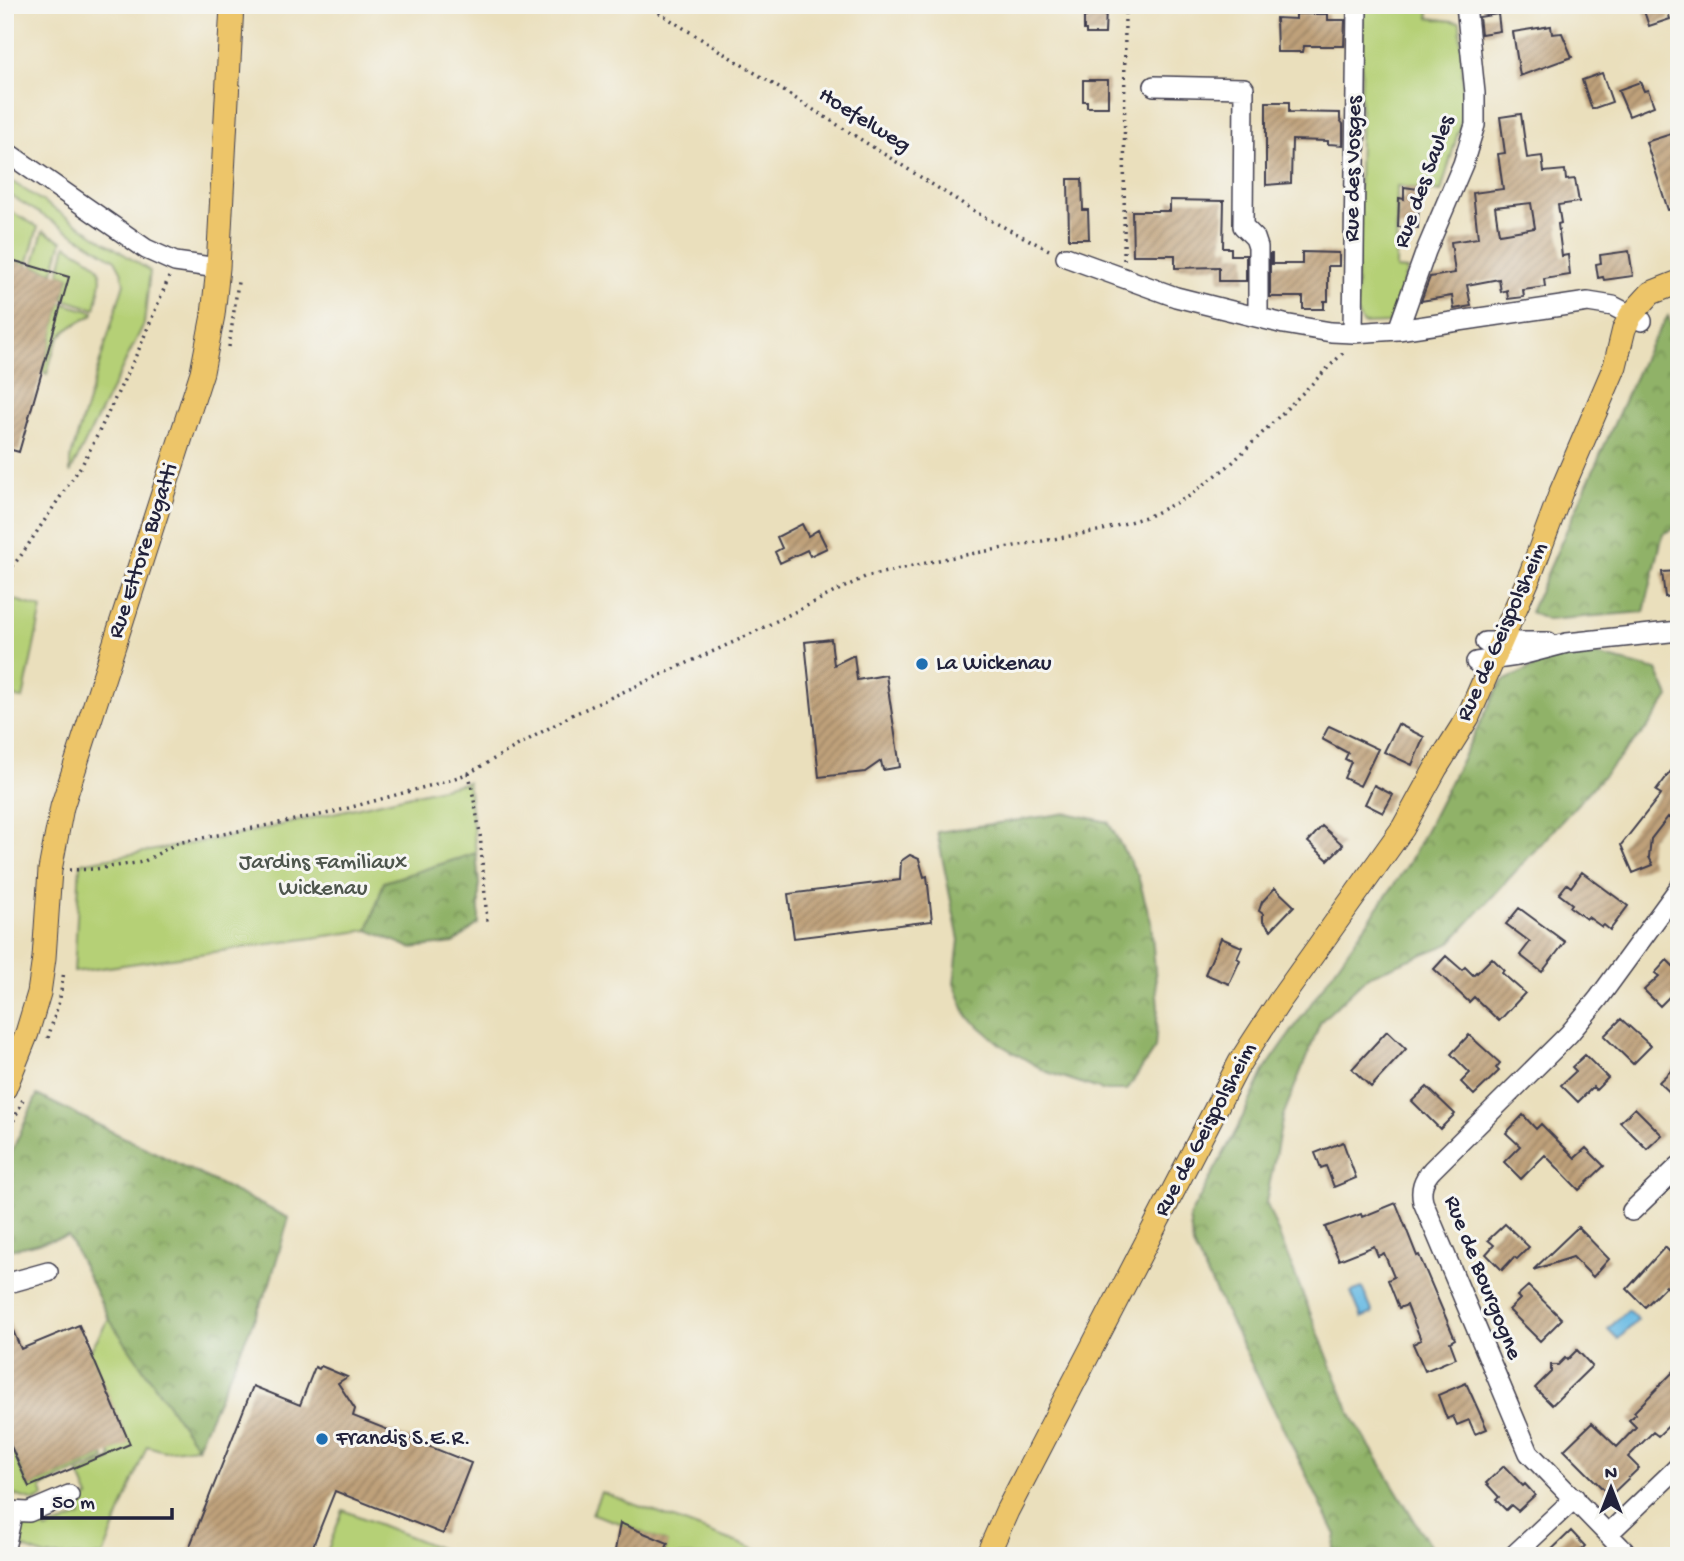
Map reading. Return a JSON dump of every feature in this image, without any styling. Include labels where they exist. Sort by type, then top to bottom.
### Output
[{"type":"main road","name":"Rue Ettore Bugatti","points":[[5,1088],[27,1033],[39,993],[56,828],[202,372],[214,315],[232,5]]},
{"type":"main road","points":[[1637,318],[1679,284]]},
{"type":"main road","name":"Rue de Geispolsheim","points":[[987,1556],[1007,1511],[1240,1062],[1403,828],[1436,768],[1450,723],[1490,651],[1521,562],[1543,519],[1561,492],[1637,318]]},
{"type":"main road","name":"Rue de Geispolsheim","points":[[978,1556],[1007,1511]]},
{"type":"street","name":"Rue des Vosges","points":[[1353,333],[1357,5]]},
{"type":"street","name":"Rue des Saules","points":[[1398,330],[1426,251],[1468,152],[1475,125],[1475,93],[1466,5]]},
{"type":"street","points":[[1154,86],[1244,88],[1243,226],[1255,238],[1258,247],[1258,317]]},
{"type":"street","points":[[5,151],[146,249],[175,262],[218,268]]},
{"type":"street","points":[[1066,257],[1176,297],[1305,328],[1353,333],[1398,330],[1588,302],[1613,306],[1637,318]]},
{"type":"street","points":[[1490,651],[1517,656],[1567,643],[1679,631]]},
{"type":"street","name":"Rue de Bourgogne","points":[[1629,1556],[1529,1453],[1423,1202],[1422,1191],[1432,1170],[1569,1034],[1679,888]]},
{"type":"street","points":[[1632,1211],[1679,1166]]},
{"type":"street","points":[[5,1284],[48,1272]]},
{"type":"street","points":[[1608,1534],[1679,1466]]},
{"type":"street","points":[[6,1510],[29,1512],[69,1495]]},
{"type":"street","points":[[1513,1556],[1575,1498]]},
{"type":"street","points":[[5,1548],[11,1520],[6,1510]]},
{"type":"path","name":"Hoefelweg","points":[[648,5],[984,217],[1066,257]]},
{"type":"path","points":[[1124,279],[1125,5]]},
{"type":"path","points":[[5,569],[20,557],[83,463],[144,339],[175,262]]},
{"type":"path","points":[[50,870],[95,869],[143,862],[177,844],[330,813],[447,782],[468,774],[572,715],[736,641],[864,577],[943,559],[1103,530],[1170,508],[1209,483],[1266,432],[1339,358],[1353,333]]},
{"type":"path","points":[[468,774],[480,832],[487,922]]},
{"type":"green space","points":[[1363,5],[1436,5],[1428,7],[1429,18],[1460,22],[1464,111],[1441,192],[1397,186],[1396,269],[1407,270],[1391,320],[1388,323],[1363,324],[1356,312]]},
{"type":"green space","points":[[5,177],[150,271],[144,324],[70,473],[70,460],[124,283],[115,260],[5,192]]},
{"type":"green space","points":[[5,208],[38,227],[27,265],[5,258]]},
{"type":"green space","points":[[43,231],[62,241],[53,272],[33,266]]},
{"type":"green space","points":[[66,245],[95,263],[99,269],[101,275],[95,309],[63,299],[69,277],[59,274]]},
{"type":"green space","points":[[61,303],[94,312],[60,337],[47,374],[42,372]]},
{"type":"green space","points":[[1668,316],[1679,345],[1679,518],[1677,527],[1663,534],[1644,612],[1547,620],[1530,612],[1646,352]]},
{"type":"green space","points":[[5,597],[42,608],[23,699],[5,694]]},
{"type":"green space","points":[[1596,655],[1657,670],[1669,697],[1647,728],[1449,944],[1368,976],[1321,1021],[1283,1116],[1266,1202],[1351,1415],[1436,1556],[1332,1556],[1336,1535],[1193,1246],[1189,1217],[1237,1129],[1264,1071],[1409,863],[1501,682],[1551,659]]},
{"type":"green space","name":"Jardins Familiaux Wickenau","points":[[468,782],[476,853],[384,882],[368,930],[74,972],[80,863],[229,837]]},
{"type":"green space","points":[[1067,813],[1108,822],[1138,876],[1151,922],[1158,1007],[1155,1048],[1127,1090],[1102,1090],[1047,1072],[1001,1045],[967,1016],[954,983],[959,940],[937,832]]},
{"type":"green space","points":[[476,853],[479,923],[454,943],[411,948],[368,930],[384,882]]},
{"type":"green space","points":[[37,1095],[289,1218],[269,1286],[197,1447],[109,1319],[68,1236],[5,1251],[5,1167]]},
{"type":"green space","points":[[109,1318],[197,1447],[164,1451],[147,1446],[103,1556],[45,1556],[16,1545],[17,1534],[22,1525],[39,1514],[46,1530],[81,1516],[77,1503],[89,1497],[79,1474],[112,1459],[90,1351]]},
{"type":"green space","points":[[13,1451],[29,1487],[104,1455],[105,1459],[41,1487],[44,1497],[35,1501],[7,1493],[5,1490],[5,1455]]},
{"type":"green space","points":[[601,1492],[773,1556],[663,1556],[667,1543],[592,1514]]},
{"type":"green space","points":[[343,1510],[446,1551],[444,1556],[337,1556],[327,1552]]},
{"type":"water","points":[[1362,1288],[1373,1313],[1362,1318],[1351,1292]]},
{"type":"water","points":[[1628,1310],[1638,1320],[1618,1339],[1608,1329]]},
{"type":"building","points":[[1642,5],[1666,5],[1670,19],[1649,26]]},
{"type":"building","points":[[1087,8],[1106,8],[1105,34],[1086,34],[1084,17]]},
{"type":"building","points":[[1296,14],[1328,14],[1328,20],[1345,20],[1344,46],[1304,46],[1303,52],[1277,52],[1276,18],[1296,19]]},
{"type":"building","points":[[1498,14],[1500,31],[1481,34],[1479,17]]},
{"type":"building","points":[[1551,26],[1552,34],[1562,33],[1572,57],[1520,76],[1513,32]]},
{"type":"building","points":[[1602,73],[1612,102],[1592,109],[1582,80]]},
{"type":"building","points":[[1083,80],[1108,80],[1108,107],[1087,107],[1087,101],[1083,101]]},
{"type":"building","points":[[1640,82],[1644,91],[1648,90],[1654,106],[1629,116],[1618,90]]},
{"type":"building","points":[[1266,102],[1289,102],[1289,112],[1340,113],[1343,145],[1328,144],[1328,141],[1292,140],[1291,183],[1266,185]]},
{"type":"building","points":[[1521,114],[1527,158],[1542,156],[1544,172],[1565,170],[1566,180],[1575,179],[1579,202],[1558,205],[1562,256],[1568,255],[1570,275],[1544,279],[1545,287],[1523,290],[1524,297],[1508,299],[1507,290],[1501,292],[1499,279],[1467,285],[1471,306],[1454,309],[1452,296],[1421,301],[1430,277],[1455,273],[1451,242],[1478,238],[1473,193],[1503,189],[1498,154],[1505,153],[1500,117]],"holes":[[[1531,203],[1535,228],[1499,234],[1495,207]]]},
{"type":"building","points":[[1674,133],[1674,136],[1679,134],[1679,207],[1668,210],[1646,142]]},
{"type":"building","points":[[1068,179],[1082,179],[1083,210],[1088,210],[1089,239],[1069,239]]},
{"type":"building","points":[[1404,187],[1419,189],[1418,228],[1398,227],[1399,198],[1404,199]]},
{"type":"building","points":[[1170,200],[1224,201],[1223,248],[1231,248],[1231,255],[1246,255],[1246,281],[1219,281],[1219,267],[1175,268],[1175,255],[1133,255],[1132,211],[1170,211]]},
{"type":"building","points":[[1629,251],[1633,276],[1604,280],[1603,277],[1598,278],[1596,264],[1601,263],[1600,255]]},
{"type":"building","points":[[1302,252],[1339,253],[1339,266],[1328,266],[1328,301],[1324,301],[1324,309],[1303,309],[1303,297],[1270,297],[1270,254],[1272,264],[1302,264]]},
{"type":"building","points":[[5,258],[69,277],[19,452],[5,448]]},
{"type":"building","points":[[802,524],[808,536],[818,530],[827,548],[810,556],[807,550],[780,563],[775,552],[782,548],[777,537]]},
{"type":"building","points":[[1679,571],[1679,595],[1665,597],[1662,572]]},
{"type":"building","points":[[831,639],[834,665],[854,655],[857,680],[886,675],[900,767],[883,770],[881,761],[865,772],[819,777],[805,642]]},
{"type":"building","points":[[1398,724],[1424,737],[1412,765],[1384,752]]},
{"type":"building","points":[[1329,726],[1378,749],[1360,786],[1344,778],[1351,762],[1345,759],[1348,753],[1322,739]]},
{"type":"building","points":[[1671,771],[1679,777],[1679,825],[1668,817],[1651,839],[1649,857],[1653,865],[1633,873],[1621,845],[1661,794],[1656,791]]},
{"type":"building","points":[[1374,785],[1393,795],[1383,813],[1365,804]]},
{"type":"building","points":[[1322,826],[1343,845],[1328,860],[1308,842]]},
{"type":"building","points":[[910,855],[919,859],[924,877],[927,876],[932,921],[794,938],[788,894],[900,880],[901,861]]},
{"type":"building","points":[[1582,872],[1628,906],[1610,930],[1588,917],[1586,919],[1559,894],[1567,884],[1571,887]]},
{"type":"building","points":[[1275,888],[1294,906],[1271,930],[1259,911],[1262,902]]},
{"type":"building","points":[[1519,908],[1565,942],[1542,972],[1520,955],[1530,942],[1506,924]]},
{"type":"building","points":[[1221,938],[1242,947],[1237,958],[1240,960],[1229,984],[1205,974]]},
{"type":"building","points":[[1446,956],[1462,970],[1465,967],[1473,975],[1492,958],[1504,970],[1502,973],[1525,993],[1499,1021],[1474,997],[1469,1002],[1434,969]]},
{"type":"building","points":[[1667,960],[1679,972],[1679,1005],[1670,996],[1660,1006],[1644,990],[1659,976],[1655,973]]},
{"type":"building","points":[[1621,1019],[1651,1046],[1633,1064],[1604,1036]]},
{"type":"building","points":[[1387,1031],[1406,1049],[1371,1087],[1352,1069]]},
{"type":"building","points":[[1469,1035],[1500,1063],[1496,1068],[1499,1071],[1474,1095],[1461,1082],[1470,1073],[1451,1054]]},
{"type":"building","points":[[1585,1055],[1608,1078],[1596,1090],[1593,1087],[1578,1102],[1561,1085],[1576,1071],[1572,1067]]},
{"type":"building","points":[[1679,1063],[1679,1101],[1659,1082]]},
{"type":"building","points":[[1427,1087],[1455,1114],[1440,1129],[1412,1101]]},
{"type":"building","points":[[1635,1108],[1662,1135],[1647,1149],[1620,1122]]},
{"type":"building","points":[[1523,1115],[1536,1129],[1541,1124],[1575,1158],[1586,1148],[1604,1166],[1579,1190],[1545,1155],[1521,1179],[1504,1162],[1520,1146],[1506,1133]]},
{"type":"building","points":[[1343,1142],[1356,1178],[1334,1187],[1326,1166],[1321,1168],[1315,1153]]},
{"type":"building","points":[[1396,1203],[1455,1339],[1450,1342],[1456,1358],[1425,1371],[1413,1344],[1421,1340],[1407,1305],[1399,1308],[1388,1280],[1394,1277],[1384,1253],[1378,1256],[1374,1246],[1339,1260],[1325,1227],[1361,1214],[1362,1217]]},
{"type":"building","points":[[1505,1224],[1529,1247],[1517,1259],[1514,1257],[1502,1270],[1486,1254],[1494,1245],[1488,1240]]},
{"type":"building","points":[[1578,1227],[1609,1259],[1593,1277],[1573,1257],[1533,1270]]},
{"type":"building","points":[[1665,1247],[1679,1261],[1679,1281],[1670,1290],[1666,1286],[1645,1307],[1627,1289]]},
{"type":"building","points":[[1528,1286],[1562,1319],[1540,1341],[1509,1310],[1520,1299],[1517,1296]]},
{"type":"building","points":[[5,1313],[21,1349],[79,1325],[130,1444],[29,1487],[5,1433]]},
{"type":"building","points":[[1577,1350],[1592,1366],[1552,1405],[1535,1388],[1551,1372],[1551,1365],[1558,1365],[1565,1358],[1567,1360]]},
{"type":"building","name":"Frandis S.E.R.","points":[[321,1366],[347,1377],[338,1383],[355,1409],[353,1416],[471,1463],[443,1534],[335,1491],[309,1556],[186,1556],[253,1386],[300,1405],[315,1367],[319,1369]]},
{"type":"building","points":[[1679,1366],[1679,1416],[1658,1436],[1653,1432],[1628,1457],[1639,1468],[1610,1496],[1564,1450],[1592,1423],[1617,1447],[1636,1427],[1629,1420],[1636,1414],[1634,1412]]},
{"type":"building","points":[[1466,1383],[1487,1429],[1475,1434],[1469,1420],[1457,1425],[1453,1416],[1447,1419],[1438,1395]]},
{"type":"building","points":[[1504,1466],[1535,1495],[1518,1511],[1511,1505],[1506,1510],[1496,1500],[1499,1497],[1486,1483]]},
{"type":"building","points":[[620,1523],[668,1543],[663,1556],[614,1556]]},
{"type":"building","points":[[1571,1531],[1585,1546],[1575,1556],[1545,1556]]},
{"type":"place","name":"La Wickenau","points":[[922,664]]},
{"type":"place","name":"Frandis S.E.R.","points":[[322,1439]]}]
